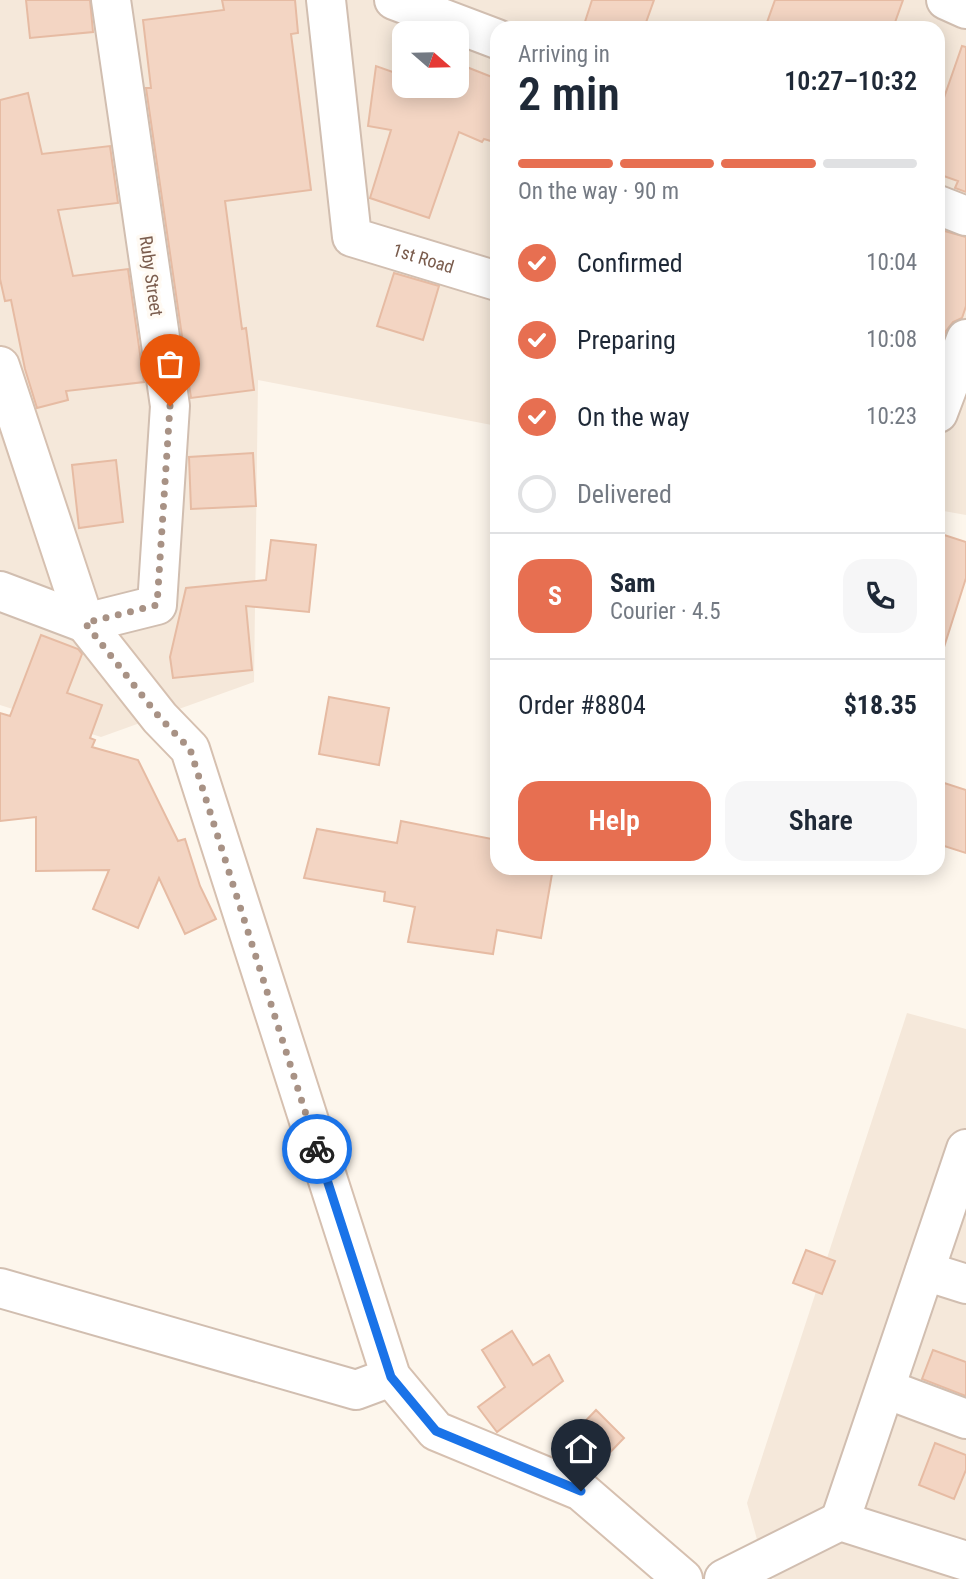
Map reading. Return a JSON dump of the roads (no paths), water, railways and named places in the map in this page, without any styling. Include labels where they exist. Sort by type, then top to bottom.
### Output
[{"type":"street","name":"Ruby Street","points":[[85,623],[157,605],[170,406],[111,0]]},
{"type":"street","name":"1st Road","points":[[326,0],[352,237],[490,279]]},
{"type":"street","points":[[394,0],[490,36]]},
{"type":"street","points":[[946,0],[966,9]]},
{"type":"street","points":[[945,208],[966,216]]},
{"type":"street","points":[[945,397],[966,339]]},
{"type":"street","points":[[0,367],[85,623],[160,718],[190,749],[391,1377],[436,1431],[581,1491],[683,1579]]},
{"type":"street","points":[[0,591],[85,623]]},
{"type":"street","points":[[724,1579],[840,1521],[966,1149]]},
{"type":"street","points":[[925,1271],[966,1284]]},
{"type":"street","points":[[0,1288],[356,1390],[391,1377]]},
{"type":"street","points":[[886,1390],[966,1419]]},
{"type":"street","points":[[840,1521],[966,1561]]}]
